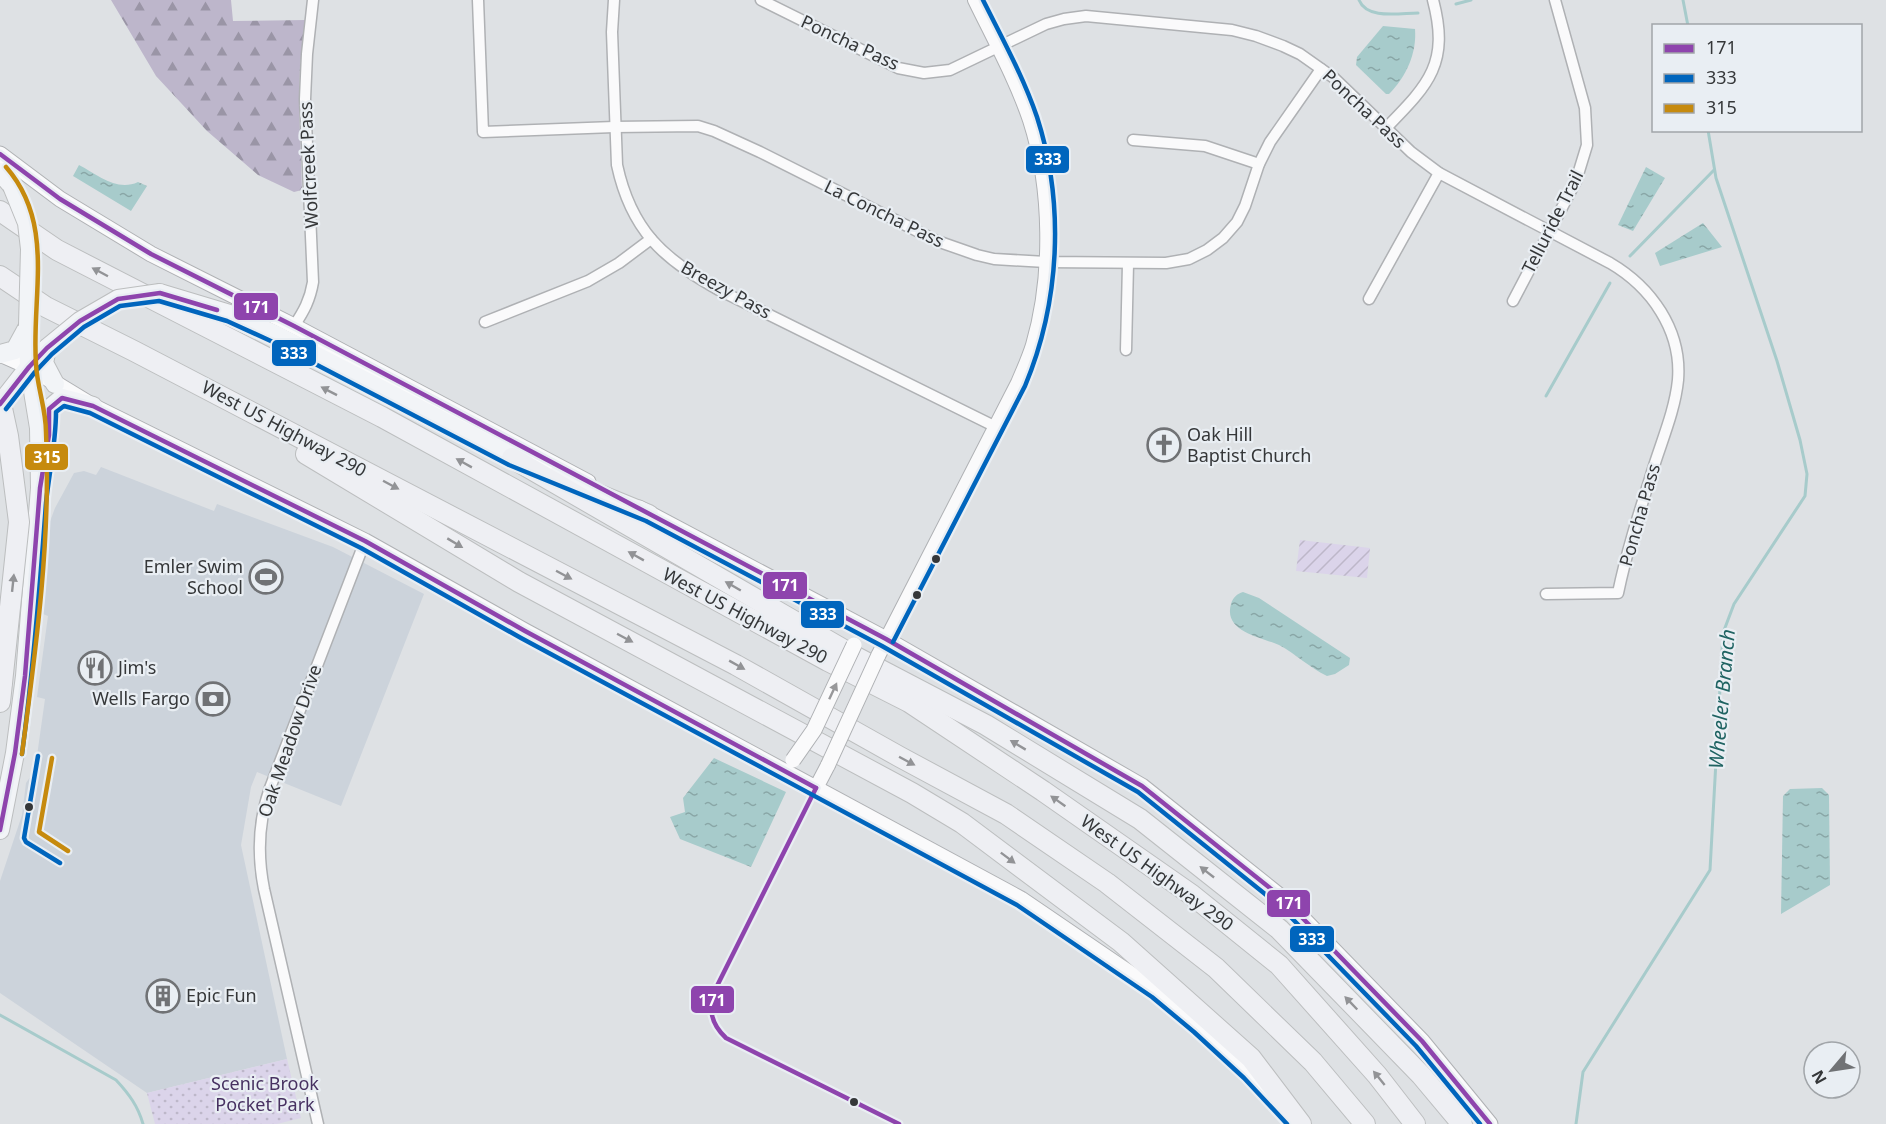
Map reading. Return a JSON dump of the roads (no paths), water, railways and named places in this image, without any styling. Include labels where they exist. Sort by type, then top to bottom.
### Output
[{"type":"highway","name":"West US Highway 290","points":[[2,213],[57,250],[382,417],[717,601],[909,702],[1043,791],[1192,895],[1279,964],[1377,1075],[1415,1124]]},
{"type":"highway","name":"West US Highway 290","points":[[0,276],[46,307],[736,665],[1006,814],[1107,883],[1216,968],[1313,1062],[1365,1124]]},
{"type":"highway","points":[[134,351],[519,582],[912,793],[962,823],[1121,942],[1251,1058],[1301,1124]]},
{"type":"highway","points":[[0,402],[8,436],[19,522],[0,702]]},
{"type":"highway","points":[[512,458],[986,725],[1140,819],[1279,929],[1421,1075],[1462,1124]]},
{"type":"highway","points":[[717,601],[855,651]]},
{"type":"main road","points":[[0,154],[60,199],[151,254],[294,326],[886,639],[1142,786],[1286,900],[1422,1041],[1490,1124]]},
{"type":"main road","points":[[0,830],[15,753],[25,676],[40,488],[39,428],[28,366],[30,249],[27,223],[6,179]]},
{"type":"main road","points":[[0,402],[28,366],[46,348],[80,321],[118,299],[160,292],[230,314],[276,335],[512,458],[649,514]]},
{"type":"main road","points":[[0,354],[15,350],[28,326]]},
{"type":"main road","points":[[46,348],[44,363],[55,384]]},
{"type":"main road","points":[[0,354],[28,366],[93,406],[365,541],[525,631],[1021,899],[1156,991],[1248,1072],[1297,1124]]},
{"type":"main road","points":[[40,488],[50,435],[49,409],[63,398],[93,406]]},
{"type":"main road","points":[[0,491],[6,489],[21,498],[36,538]]},
{"type":"main road","points":[[770,763],[793,760],[814,730],[855,651],[854,636],[840,615]]},
{"type":"main road","points":[[0,708],[4,708],[18,695],[25,676]]},
{"type":"street","name":"Wolfcreek Pass","points":[[294,326],[306,308],[313,282],[305,76],[313,0]]},
{"type":"street","name":"La Concha Pass","points":[[478,0],[483,132],[698,126],[714,131],[937,241],[994,259],[1128,264],[1176,262],[1198,255],[1216,244],[1231,230],[1242,214],[1259,164],[1275,133],[1321,69]]},
{"type":"street","name":"Breezy Pass","points":[[614,0],[612,32],[617,165],[633,212],[651,239],[688,273],[719,290],[996,427]]},
{"type":"street","name":"Poncha Pass","points":[[761,0],[898,68],[924,73],[950,70],[1055,21],[1086,16],[1217,28],[1245,33],[1291,50],[1321,69],[1411,152],[1439,173],[1621,269],[1639,283],[1661,310],[1675,347],[1678,380],[1674,399],[1630,544],[1618,593],[1546,594]]},
{"type":"street","points":[[816,788],[886,639],[1018,383],[1032,346],[1041,306],[1046,262],[1046,218],[1037,147],[1022,99],[975,0]]},
{"type":"street","points":[[1386,128],[1420,92],[1434,65],[1439,27],[1433,0]]},
{"type":"street","name":"Telluride Trail","points":[[1513,301],[1576,181],[1585,157],[1587,134],[1585,108],[1555,0]]},
{"type":"street","points":[[1133,140],[1205,146],[1259,164]]},
{"type":"street","points":[[1369,299],[1439,173]]},
{"type":"street","points":[[485,322],[588,281],[619,263],[651,239]]},
{"type":"street","points":[[1126,350],[1128,264]]},
{"type":"street","name":"Oak Meadow Drive","points":[[318,1124],[264,889],[260,860],[260,831],[270,788],[365,541]]},
{"type":"water","points":[[1383,26],[1415,29],[1414,47],[1409,64],[1401,80],[1389,94],[1386,94],[1356,65],[1357,57]]},
{"type":"water","points":[[79,165],[115,184],[130,185],[138,182],[147,186],[131,211],[73,176]]},
{"type":"water","points":[[1646,167],[1665,178],[1633,231],[1618,225]]},
{"type":"water","points":[[1703,223],[1722,247],[1660,266],[1655,253]]},
{"type":"water","points":[[1243,592],[1259,598],[1350,658],[1349,665],[1327,676],[1279,645],[1245,632],[1233,621],[1230,613],[1233,599]]},
{"type":"water","points":[[714,758],[786,792],[751,867],[680,839],[670,817],[685,812],[683,798]]},
{"type":"water","points":[[1822,788],[1829,795],[1830,885],[1781,914],[1783,796],[1790,789]]},
{"type":"waterway","points":[[1359,0],[1363,6],[1376,13],[1418,13]]},
{"type":"waterway","points":[[1456,4],[1471,0]]},
{"type":"waterway","name":"Wheeler Branch","points":[[1683,0],[1688,24]]},
{"type":"waterway","name":"Wheeler Branch","points":[[1576,1124],[1583,1072],[1710,870],[1723,633],[1734,604],[1805,496],[1807,474],[1800,440],[1777,361],[1716,178],[1708,132]]},
{"type":"waterway","points":[[1630,256],[1714,170]]},
{"type":"waterway","points":[[1546,396],[1610,283]]},
{"type":"waterway","points":[[0,1015],[116,1080],[132,1100],[143,1124]]},
{"type":"place","name":"Oak Hill Baptist Church","points":[[1164,445]]},
{"type":"place","name":"Emler Swim School","points":[[266,577]]},
{"type":"place","name":"Jim's","points":[[95,668]]},
{"type":"place","name":"Wells Fargo","points":[[213,699]]},
{"type":"place","name":"Epic Fun","points":[[163,996]]},
{"type":"park label","name":"Scenic Brook Pocket Park","points":[[265,1094]]}]
